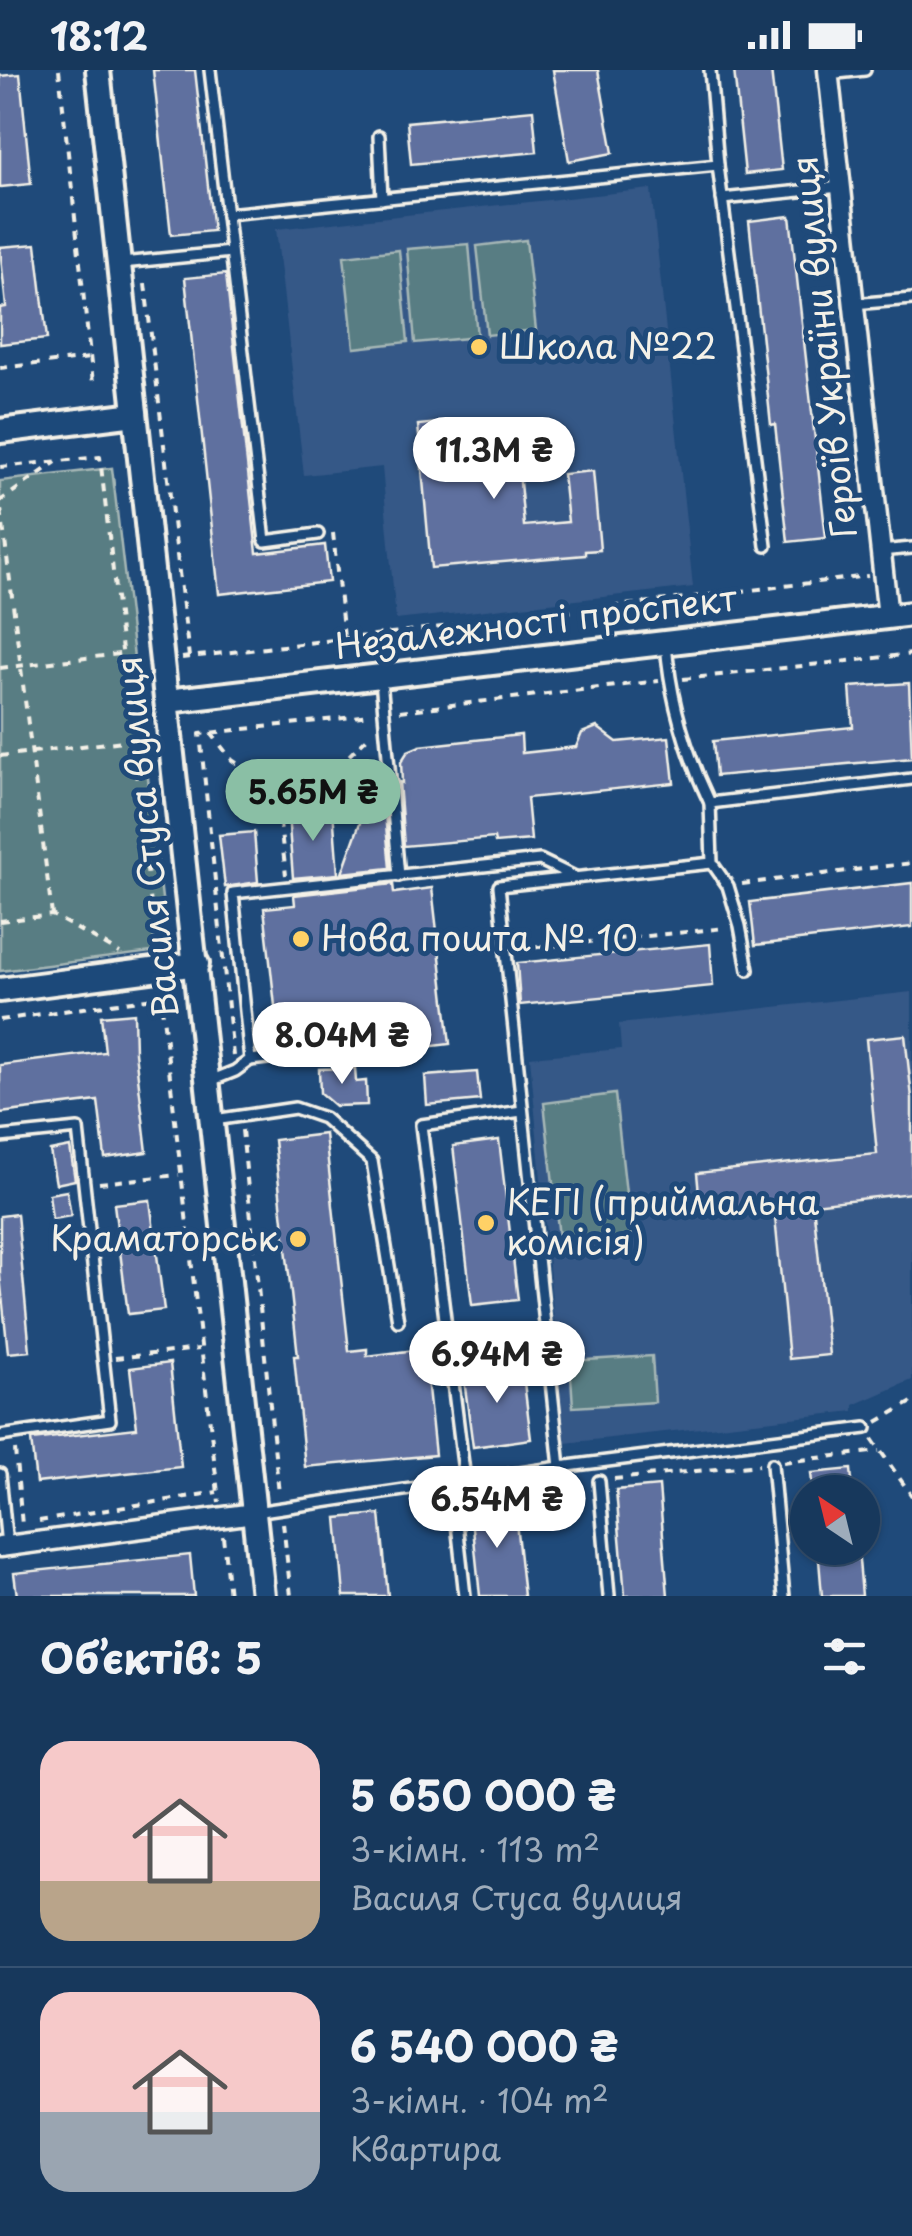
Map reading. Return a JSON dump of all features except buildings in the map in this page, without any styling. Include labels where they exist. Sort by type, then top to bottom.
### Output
[{"type":"street","name":"Василя Стуса вулиця","points":[[98,70],[131,262],[136,414],[264,1596]]},
{"type":"street","name":"Героїв України вулиця","points":[[828,72],[888,617]]},
{"type":"street","points":[[0,432],[136,414]]},
{"type":"street","name":"Незалежності проспект","points":[[168,701],[912,614]]},
{"type":"street","points":[[0,990],[197,964]]},
{"type":"street","points":[[10,1546],[254,1512]]},
{"type":"lane","points":[[210,70],[266,541],[318,534]]},
{"type":"lane","points":[[710,70],[718,166],[766,546]]},
{"type":"lane","points":[[828,72],[865,70]]},
{"type":"lane","points":[[379,136],[382,199]]},
{"type":"lane","points":[[226,214],[718,166]]},
{"type":"lane","points":[[722,199],[840,187]]},
{"type":"lane","points":[[131,262],[231,252]]},
{"type":"lane","points":[[853,304],[912,298]]},
{"type":"lane","points":[[880,551],[912,548]]},
{"type":"lane","points":[[666,642],[669,680],[696,773],[710,803],[712,863],[728,886],[748,970]]},
{"type":"lane","points":[[381,676],[399,876]]},
{"type":"lane","points":[[710,803],[912,779]]},
{"type":"lane","points":[[250,1060],[232,892],[540,860],[576,877]]},
{"type":"lane","points":[[560,1467],[499,886],[712,863]]},
{"type":"lane","points":[[210,1081],[235,1072],[250,1060],[388,1044]]},
{"type":"lane","points":[[214,1120],[295,1108],[324,1118],[372,1161],[398,1321]]},
{"type":"lane","points":[[465,1480],[421,1125],[522,1111]]},
{"type":"lane","points":[[0,1138],[78,1129],[110,1420],[0,1436]]},
{"type":"lane","points":[[254,1512],[465,1480],[866,1428]]},
{"type":"lane","points":[[772,1464],[784,1596]]},
{"type":"lane","points":[[0,1474],[10,1546]]},
{"type":"lane","points":[[599,1481],[610,1596]]},
{"type":"lane","points":[[454,1496],[464,1596]]},
{"type":"path","points":[[60,70],[93,383]]},
{"type":"path","points":[[131,262],[189,657],[883,574]]},
{"type":"path","points":[[0,368],[90,358]]},
{"type":"path","points":[[0,468],[100,457],[156,952]]},
{"type":"path","points":[[52,914],[0,501],[58,461]]},
{"type":"path","points":[[318,534],[335,533],[344,638]]},
{"type":"path","points":[[0,668],[122,654]]},
{"type":"path","points":[[235,1072],[200,734],[385,717],[669,680],[912,654]]},
{"type":"path","points":[[211,733],[232,760],[282,794],[315,789],[385,717]]},
{"type":"path","points":[[0,756],[131,740]]},
{"type":"path","points":[[276,790],[287,887]]},
{"type":"path","points":[[728,886],[912,862]]},
{"type":"path","points":[[0,921],[52,914],[124,955]]},
{"type":"path","points":[[506,950],[740,926]]},
{"type":"path","points":[[0,1020],[174,995]]},
{"type":"path","points":[[161,996],[229,1596]]},
{"type":"path","points":[[240,1117],[291,1596]]},
{"type":"path","points":[[84,1185],[180,1175]]},
{"type":"path","points":[[103,1359],[199,1349]]},
{"type":"path","points":[[912,1402],[866,1428],[912,1496]]},
{"type":"path","points":[[10,1546],[22,1524],[13,1434]]},
{"type":"path","points":[[508,1490],[879,1451]]},
{"type":"path","points":[[22,1524],[217,1492]]},
{"type":"shaded area","name":"Школа №22","points":[[651,189],[693,587],[396,620],[382,467],[304,475],[276,229]]},
{"type":"shaded area","points":[[912,992],[912,1380],[854,1405],[854,1411],[565,1443],[530,1057],[621,1049],[619,1024]]},
{"type":"green space","points":[[526,240],[536,330],[487,335],[477,246]]},
{"type":"green space","points":[[469,244],[477,337],[415,343],[407,249]]},
{"type":"green space","points":[[399,250],[408,342],[354,348],[344,256]]},
{"type":"green space","points":[[112,468],[168,950],[0,971],[0,481]]},
{"type":"green space","points":[[615,1094],[631,1238],[560,1246],[544,1103]]},
{"type":"green space","points":[[652,1356],[655,1402],[573,1407],[570,1361]]},
{"type":"place","name":"Школа №22","points":[[479,347]]},
{"type":"place","name":"Нова пошта № 10","points":[[301,939]]},
{"type":"place","name":"КЕГІ (приймальна комісія)","points":[[486,1223]]},
{"type":"place","name":"Краматорськ","points":[[298,1239]]}]
